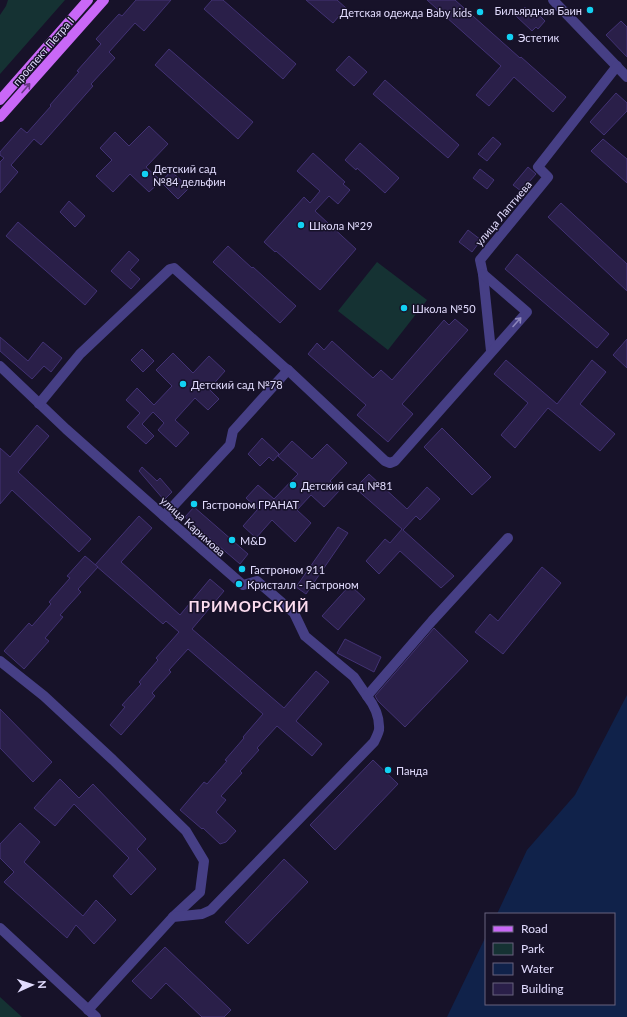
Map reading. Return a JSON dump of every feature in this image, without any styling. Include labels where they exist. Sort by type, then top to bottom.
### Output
[{"type":"main road","name":"проспект Петра I","points":[[0,100],[88,0]]},
{"type":"main road","name":"проспект Петра I","points":[[0,117],[104,0]]},
{"type":"street","points":[[553,0],[627,77]]},
{"type":"street","name":"улица Лаптиева","points":[[492,351],[480,260],[548,177],[538,167],[616,66]]},
{"type":"street","points":[[39,404],[80,354],[172,268],[176,269],[288,370],[385,461],[390,463],[395,461],[526,312],[483,274]]},
{"type":"street","name":"улица Каримова","points":[[0,366],[39,404],[215,562],[243,585],[257,582],[294,613],[305,636],[354,678],[367,696]]},
{"type":"street","points":[[164,516],[230,446],[233,431],[288,370]]},
{"type":"street","points":[[173,917],[202,914],[211,910],[374,742],[379,730],[378,717],[374,705],[367,696],[432,621],[508,538]]},
{"type":"street","points":[[0,661],[50,701],[186,831],[204,861],[200,892],[173,917],[88,1010]]},
{"type":"street","points":[[0,928],[96,1017]]},
{"type":"green space","points":[[8,0],[65,0],[0,74],[0,15]]},
{"type":"green space","points":[[377,262],[427,300],[388,350],[338,311]]},
{"type":"green space","points":[[0,997],[22,1017],[0,1017]]},
{"type":"water","points":[[627,695],[627,1017],[447,1017],[485,938],[485,1005],[615,1005],[615,913],[497,913],[527,850],[575,795]]},
{"type":"building","points":[[136,0],[171,0],[144,31],[135,23],[109,52],[115,58],[91,84],[93,86],[41,145],[34,139],[11,165],[18,172],[0,193],[0,162],[4,158],[0,155],[0,152],[21,128],[27,133],[101,44],[96,39],[119,14],[122,16]]},
{"type":"building","points":[[212,0],[223,0],[296,64],[283,79],[204,9]]},
{"type":"building","points":[[306,0],[337,0],[346,8],[333,23]]},
{"type":"building","points":[[427,0],[455,0],[566,97],[553,112],[514,77],[489,106],[476,95],[501,66]]},
{"type":"building","points":[[525,7],[530,12],[533,9],[545,21],[538,29],[536,27],[532,31],[516,16]]},
{"type":"building","points":[[621,21],[627,27],[627,57],[606,35]]},
{"type":"building","points":[[169,49],[253,122],[238,139],[155,65]]},
{"type":"building","points":[[349,56],[367,72],[354,86],[336,70]]},
{"type":"building","points":[[385,80],[459,145],[448,158],[373,94]]},
{"type":"building","points":[[616,93],[627,103],[627,111],[604,135],[590,122]]},
{"type":"building","points":[[149,126],[168,144],[146,167],[161,181],[149,192],[130,174],[113,192],[96,176],[112,160],[100,148],[115,132],[129,146]]},
{"type":"building","points":[[493,137],[501,144],[487,161],[478,154]]},
{"type":"building","points":[[603,139],[627,159],[627,183],[591,151]]},
{"type":"building","points":[[360,143],[399,178],[385,193],[357,168],[356,170],[345,160]]},
{"type":"building","points":[[313,153],[345,182],[343,184],[350,190],[338,204],[329,196],[315,211],[356,249],[320,290],[264,242],[304,197],[310,203],[320,191],[297,171]]},
{"type":"building","points":[[528,167],[536,174],[521,191],[513,185]]},
{"type":"building","points":[[480,169],[494,180],[487,189],[473,178]]},
{"type":"building","points":[[171,171],[189,188],[178,199],[161,182]]},
{"type":"building","points":[[69,201],[85,216],[75,227],[60,212]]},
{"type":"building","points":[[561,203],[627,264],[627,291],[548,217]]},
{"type":"building","points":[[18,222],[97,291],[85,305],[6,236]]},
{"type":"building","points":[[468,230],[481,240],[472,252],[459,242]]},
{"type":"building","points":[[228,246],[296,306],[280,323],[213,262]]},
{"type":"building","points":[[129,251],[139,260],[130,270],[140,279],[131,289],[111,271]]},
{"type":"building","points":[[517,254],[609,334],[597,348],[505,269]]},
{"type":"building","points":[[455,319],[468,330],[402,404],[413,414],[388,442],[357,415],[366,405],[308,354],[317,343],[324,350],[332,341],[373,378],[381,370],[392,380],[444,320],[449,325]]},
{"type":"building","points":[[0,337],[28,361],[43,342],[62,358],[51,372],[44,366],[32,379],[0,351]]},
{"type":"building","points":[[627,339],[627,368],[613,355]]},
{"type":"building","points":[[142,349],[154,361],[143,372],[131,360]]},
{"type":"building","points":[[173,353],[193,373],[209,356],[225,371],[209,389],[219,399],[208,410],[195,398],[175,420],[189,433],[176,447],[158,430],[164,423],[153,412],[142,424],[154,436],[146,444],[127,427],[140,413],[126,400],[137,388],[154,405],[172,386],[156,370]]},
{"type":"building","points":[[506,360],[557,404],[592,360],[606,372],[580,404],[615,434],[600,451],[548,408],[515,448],[501,435],[528,403],[494,374]]},
{"type":"building","points":[[37,425],[49,436],[18,472],[91,539],[79,552],[12,490],[0,504],[0,448],[10,457]]},
{"type":"building","points":[[442,428],[491,477],[472,495],[424,447]]},
{"type":"building","points":[[262,438],[279,454],[273,461],[269,457],[260,466],[248,454]]},
{"type":"building","points":[[292,441],[312,459],[327,444],[347,463],[330,481],[340,490],[324,507],[311,495],[297,510],[311,523],[295,542],[272,520],[256,538],[243,526],[258,509],[246,498],[258,485],[274,499],[298,474],[278,456]]},
{"type":"building","points":[[142,467],[157,481],[160,478],[172,492],[164,500],[139,471]]},
{"type":"building","points":[[369,474],[407,509],[427,487],[440,499],[420,520],[416,516],[403,530],[454,576],[441,588],[400,551],[379,574],[366,561],[385,539],[390,543],[402,529],[355,488]]},
{"type":"building","points":[[194,507],[248,554],[240,564],[185,517]]},
{"type":"building","points":[[139,516],[152,528],[121,562],[180,615],[210,579],[224,591],[192,629],[284,708],[316,671],[329,682],[296,721],[322,744],[312,756],[277,726],[257,748],[259,750],[240,771],[242,773],[221,796],[226,800],[216,812],[236,831],[226,842],[220,844],[180,810],[204,782],[207,784],[227,761],[225,760],[263,714],[188,649],[169,670],[171,672],[152,693],[155,696],[121,735],[110,725],[125,707],[122,705],[141,684],[139,682],[158,660],[156,658],[179,632],[166,621],[163,624],[95,565]]},
{"type":"building","points":[[338,527],[348,533],[306,594],[296,587]]},
{"type":"building","points":[[85,556],[98,567],[78,589],[81,592],[60,615],[63,617],[45,638],[49,641],[24,669],[4,651],[29,623],[32,626],[51,604],[49,602],[70,578],[67,576]]},
{"type":"building","points":[[542,567],[561,583],[503,654],[475,632],[490,614],[498,621]]},
{"type":"building","points":[[350,585],[365,599],[338,630],[322,616]]},
{"type":"building","points":[[434,628],[468,661],[405,727],[378,701],[375,696]]},
{"type":"building","points":[[345,639],[381,657],[374,672],[337,653]]},
{"type":"building","points":[[0,709],[52,762],[33,782],[0,748]]},
{"type":"building","points":[[373,760],[398,784],[335,850],[310,825]]},
{"type":"building","points":[[60,779],[79,798],[93,784],[146,839],[137,849],[156,869],[131,895],[113,876],[129,858],[74,804],[55,826],[34,808]]},
{"type":"building","points":[[20,823],[40,842],[24,862],[83,916],[96,900],[116,920],[94,944],[76,925],[67,938],[4,882],[14,872],[0,858],[0,844]]},
{"type":"building","points":[[284,859],[308,882],[248,944],[225,922]]},
{"type":"building","points":[[165,947],[231,1010],[224,1017],[202,1017],[166,983],[151,999],[132,981]]},
{"type":"place","name":"Бильярдная Баин","points":[[590,10]]},
{"type":"place","name":"Детская одежда Baby kids","points":[[480,12]]},
{"type":"place","name":"Эстетик","points":[[510,37]]},
{"type":"place","name":"Детский сад №84 дельфин","points":[[145,174]]},
{"type":"place","name":"Школа №29","points":[[301,225]]},
{"type":"place","name":"Школа №50","points":[[404,308]]},
{"type":"place","name":"Детский сад №78","points":[[183,384]]},
{"type":"place","name":"Детский сад №81","points":[[293,485]]},
{"type":"place","name":"Гастроном ГРАНАТ","points":[[194,504]]},
{"type":"place","name":"M&D","points":[[232,540]]},
{"type":"place","name":"Гастроном 911","points":[[242,569]]},
{"type":"place","name":"Кристалл - Гастроном","points":[[239,584]]},
{"type":"place","name":"Панда","points":[[388,770]]},
{"type":"district","name":"ПРИМОРСКИЙ","points":[[249,606]]}]
